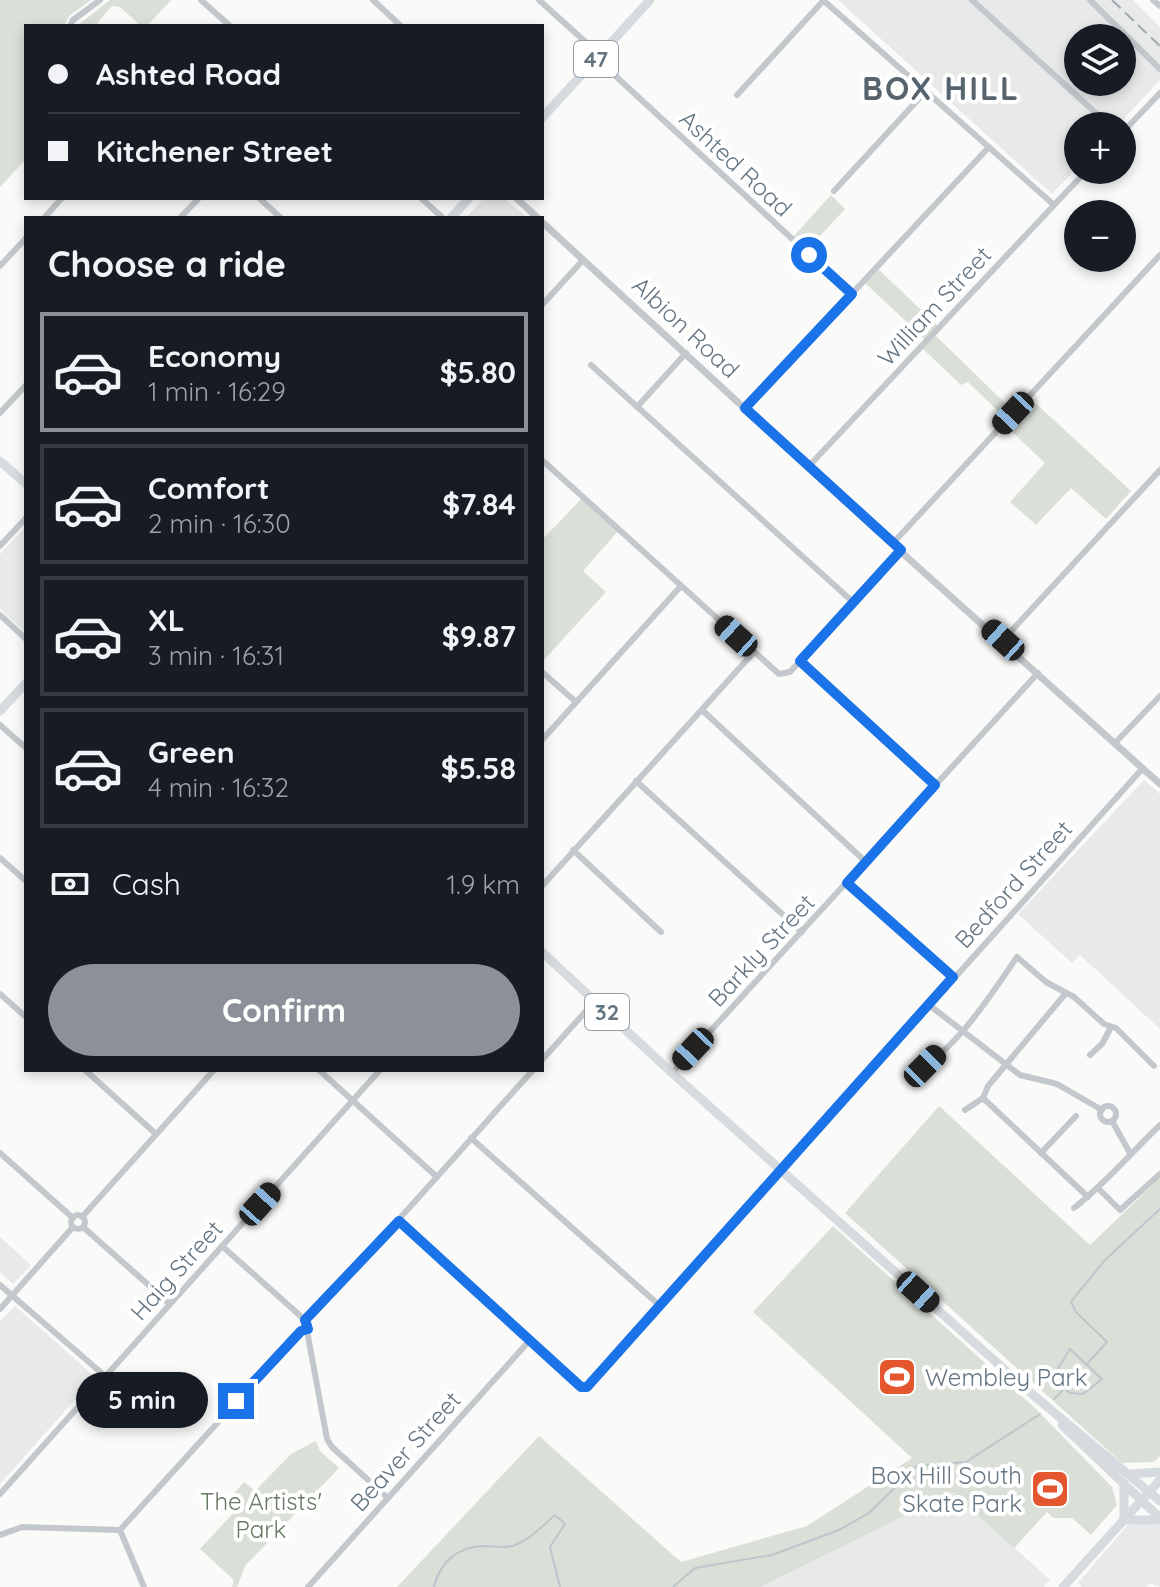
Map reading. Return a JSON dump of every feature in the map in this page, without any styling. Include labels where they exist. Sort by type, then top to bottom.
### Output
[{"type":"main road","name":"47","points":[[544,116],[650,0]]},
{"type":"main road","points":[[453,216],[467,200]]},
{"type":"main road","points":[[0,461],[24,482]]},
{"type":"main road","points":[[0,711],[24,685]]},
{"type":"main road","name":"32","points":[[544,954],[672,1073],[782,1167],[1032,1394],[1160,1519]]},
{"type":"main road","name":"32","points":[[1032,1394],[1160,1501]]},
{"type":"main road","points":[[1130,1474],[1160,1472]]},
{"type":"main road","points":[[1070,1585],[1160,1480]]},
{"type":"main road","points":[[1124,1484],[1124,1520]]},
{"type":"main road","points":[[1124,1520],[1160,1519]]},
{"type":"street","points":[[71,24],[100,0]]},
{"type":"street","points":[[201,0],[228,24]]},
{"type":"street","points":[[373,0],[399,24]]},
{"type":"street","name":"Ashted Road","points":[[539,0],[852,294]]},
{"type":"street","points":[[737,95],[824,0],[1054,205]]},
{"type":"street","points":[[972,0],[1095,112]]},
{"type":"street","points":[[1090,0],[1160,69]]},
{"type":"street","points":[[1153,0],[1160,6]]},
{"type":"street","points":[[834,191],[926,91]]},
{"type":"street","points":[[1136,118],[1160,93]]},
{"type":"street","points":[[745,408],[989,147]]},
{"type":"street","name":"William Street","points":[[808,467],[1074,184]]},
{"type":"street","points":[[46,216],[60,200]]},
{"type":"street","points":[[182,216],[197,200]]},
{"type":"street","points":[[261,200],[279,216]]},
{"type":"street","points":[[423,200],[441,216]]},
{"type":"street","name":"Albion Road","points":[[518,200],[536,216]]},
{"type":"street","name":"Albion Road","points":[[544,224],[1160,784]]},
{"type":"street","points":[[0,266],[24,240]]},
{"type":"street","points":[[894,542],[1160,255]]},
{"type":"street","points":[[544,303],[583,260]]},
{"type":"street","points":[[637,407],[686,353]]},
{"type":"street","points":[[591,365],[853,602]]},
{"type":"street","points":[[0,413],[24,387]]},
{"type":"street","points":[[544,462],[779,674],[785,675],[800,661],[901,550]]},
{"type":"street","points":[[1003,640],[1160,470]]},
{"type":"street","points":[[0,546],[24,520]]},
{"type":"street","points":[[544,738],[681,586]]},
{"type":"street","points":[[0,615],[24,637]]},
{"type":"street","points":[[544,884],[754,652]]},
{"type":"street","points":[[800,661],[935,785]]},
{"type":"street","name":"Barkly Street","points":[[672,1073],[1038,673]]},
{"type":"street","points":[[544,674],[576,702]]},
{"type":"street","points":[[1115,743],[1160,696]]},
{"type":"street","points":[[702,710],[866,862]]},
{"type":"street","points":[[0,725],[24,746]]},
{"type":"street","name":"Bedford Street","points":[[530,1340],[581,1387],[587,1387],[1143,768]]},
{"type":"street","points":[[636,781],[802,932]]},
{"type":"street","points":[[573,850],[661,932]]},
{"type":"street","points":[[0,858],[24,879]]},
{"type":"street","points":[[847,883],[953,977]]},
{"type":"street","points":[[915,1072],[971,1021],[1017,957],[1046,982],[1111,1027],[1154,1066]]},
{"type":"street","points":[[965,1110],[983,1098],[1066,993]]},
{"type":"street","points":[[0,994],[24,1015]]},
{"type":"street","points":[[544,1058],[595,1001]]},
{"type":"street","points":[[929,1005],[1020,1075],[1057,1084],[1102,1110]]},
{"type":"street","points":[[1090,1055],[1102,1044],[1111,1027]]},
{"type":"street","points":[[87,1072],[156,1134]]},
{"type":"street","points":[[0,1153],[73,1218],[82,1217],[212,1072]]},
{"type":"street","points":[[321,1072],[437,1177]]},
{"type":"street","name":"Haig Street","points":[[0,1494],[378,1072]]},
{"type":"street","points":[[305,1320],[399,1221],[531,1072]]},
{"type":"street","points":[[983,1098],[1088,1197]]},
{"type":"street","points":[[1102,1110],[1109,1107],[1114,1109],[1116,1116],[1112,1121]]},
{"type":"street","points":[[1102,1110],[1102,1119],[1112,1121],[1130,1153]]},
{"type":"street","points":[[1041,1153],[1076,1116]]},
{"type":"street","points":[[1074,1208],[1160,1125]]},
{"type":"street","points":[[471,1138],[659,1305]]},
{"type":"street","points":[[1098,1188],[1120,1210],[1160,1174]]},
{"type":"street","points":[[82,1217],[83,1227]]},
{"type":"street","points":[[0,1309],[73,1227],[73,1218]]},
{"type":"street","points":[[399,1221],[530,1340]]},
{"type":"street","points":[[73,1227],[83,1227],[170,1304]]},
{"type":"street","points":[[222,1246],[305,1320],[327,1439],[388,1498]]},
{"type":"street","points":[[0,1285],[105,1376]]},
{"type":"street","points":[[0,1535],[22,1527],[120,1530],[301,1331],[308,1329]]},
{"type":"street","name":"Beaver Street","points":[[308,1587],[530,1340]]},
{"type":"street","points":[[120,1530],[144,1587]]},
{"type":"shaded area","points":[[838,0],[1133,0],[1160,27],[1160,80],[1130,112],[1064,112],[1064,182],[1052,194]]},
{"type":"shaded area","points":[[482,200],[506,200],[525,216],[468,216]]},
{"type":"shaded area","points":[[24,528],[24,631],[0,609],[0,554]]},
{"type":"shaded area","points":[[1144,780],[1160,794],[1160,1029],[1080,955],[1072,963],[1018,914]]},
{"type":"shaded area","points":[[0,1237],[31,1265],[13,1284],[0,1272]]},
{"type":"shaded area","points":[[15,1306],[95,1377],[0,1484],[0,1321]]},
{"type":"shaded area","points":[[952,1491],[1050,1580],[1044,1587],[759,1587]]},
{"type":"shaded area","points":[[1136,1521],[1160,1525],[1160,1587],[1150,1583],[1146,1587],[1082,1587],[1078,1583],[1126,1527]]},
{"type":"green space","points":[[0,0],[91,0],[69,16],[65,24],[24,24],[24,161],[0,187]]},
{"type":"green space","points":[[110,0],[171,0],[149,24],[139,24],[120,7],[112,6],[98,24],[80,24]]},
{"type":"green space","points":[[831,195],[845,209],[807,250],[793,237]]},
{"type":"green space","points":[[878,269],[939,327],[934,334],[1009,407],[1002,415],[968,382],[961,385],[921,347],[926,340],[865,283]]},
{"type":"green space","points":[[1032,400],[1131,491],[1106,519],[1071,488],[1036,525],[1010,502],[1045,463],[1007,427]]},
{"type":"green space","points":[[583,497],[619,530],[583,571],[606,592],[544,660],[544,538]]},
{"type":"green space","points":[[939,1106],[1090,1245],[1160,1178],[1160,1456],[1154,1462],[1122,1463],[845,1213]]},
{"type":"green space","points":[[833,1226],[1036,1409],[1112,1487],[1117,1505],[1091,1535],[1072,1518],[1053,1518],[1047,1512],[1014,1548],[952,1492],[760,1587],[397,1587],[539,1436],[681,1562],[807,1526],[912,1458],[753,1312]]},
{"type":"green space","name":"The Artists' Park","points":[[316,1441],[320,1451],[339,1468],[245,1566],[237,1587],[232,1587],[234,1580],[200,1549],[237,1509],[230,1498],[244,1482],[255,1491],[291,1454]]},
{"type":"waterway","points":[[1087,1364],[1107,1342],[1076,1312],[1071,1302],[1103,1262],[1160,1209]]},
{"type":"waterway","points":[[1070,1349],[1102,1379],[1083,1394],[1070,1393],[1057,1382],[1057,1370],[1070,1349]]},
{"type":"waterway","points":[[1054,1399],[1064,1389]]},
{"type":"waterway","points":[[673,1587],[695,1568],[772,1555],[839,1530],[869,1513],[917,1466],[966,1462],[1040,1414]]},
{"type":"waterway","points":[[434,1587],[440,1571],[457,1553],[473,1547],[515,1545],[555,1515],[565,1524],[550,1547],[560,1587]]},
{"type":"railway","points":[[1112,0],[1160,46]]},
{"type":"place","name":"Wembley Park","points":[[897,1377]]},
{"type":"place","name":"Box Hill South Skate Park","points":[[1050,1489]]},
{"type":"district","name":"BOX HILL","points":[[941,88]]},
{"type":"route","points":[[236,1401],[301,1331],[308,1329],[305,1320],[399,1221],[581,1387],[587,1387],[953,977],[847,883],[935,785],[800,661],[901,550],[745,408],[852,294],[809,255]]}]
